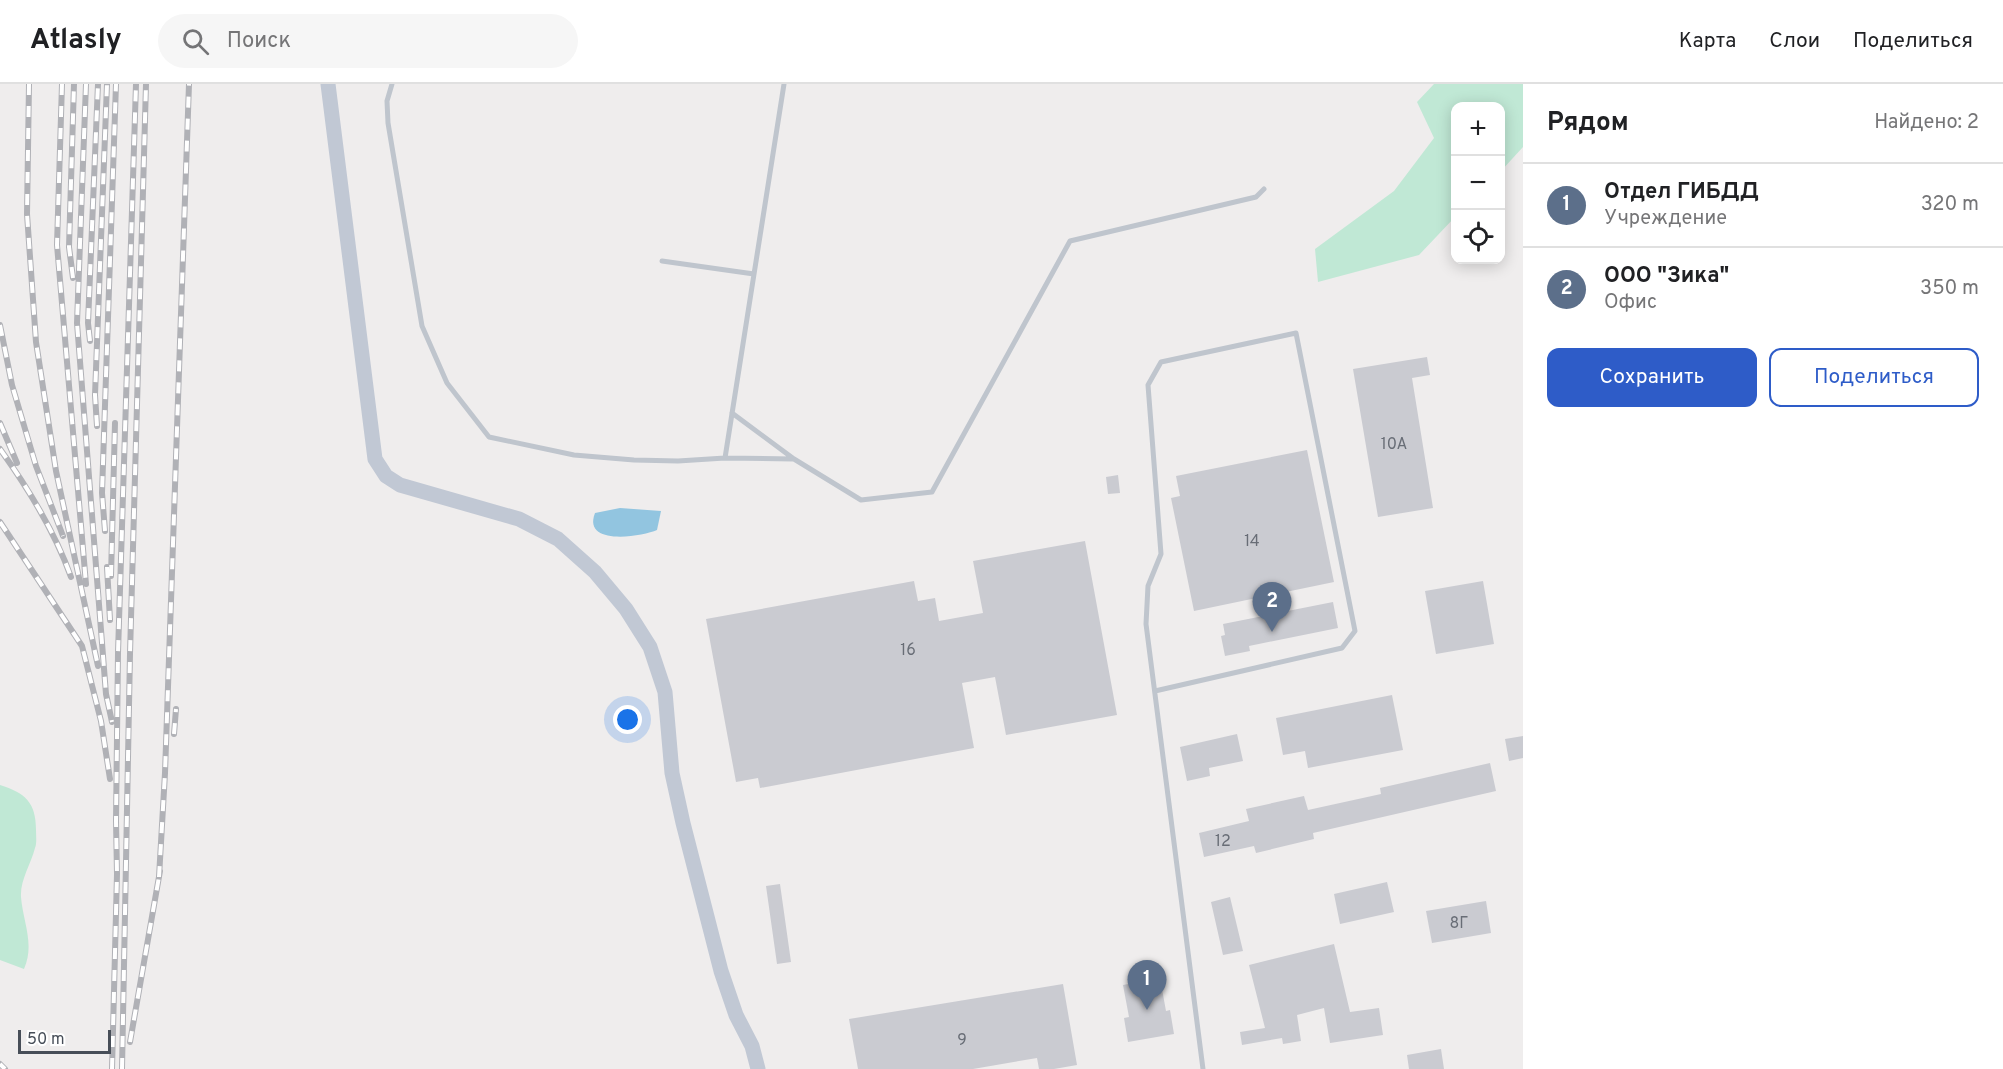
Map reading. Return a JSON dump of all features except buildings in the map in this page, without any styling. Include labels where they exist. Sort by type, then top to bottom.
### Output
[{"type":"street","points":[[328,84],[375,459],[386,476],[400,485],[519,519],[558,539],[596,572],[626,609],[650,647],[665,692],[672,774],[683,823],[721,971],[736,1015],[752,1046],[758,1069]]},
{"type":"lane","points":[[392,84],[387,100],[388,123],[422,326],[447,383],[489,437],[574,455],[634,460],[794,459]]},
{"type":"lane","points":[[725,458],[784,84]]},
{"type":"lane","points":[[732,413],[794,459],[861,500],[932,492],[1070,241],[1256,197],[1264,189]]},
{"type":"lane","points":[[662,261],[754,274]]},
{"type":"lane","points":[[1155,691],[1342,648],[1355,631],[1296,333],[1161,362],[1148,385],[1161,554],[1148,586],[1146,624],[1203,1069]]},
{"type":"green space","points":[[1434,84],[1523,84],[1523,147],[1505,167],[1505,102],[1451,102],[1451,221],[1419,255],[1318,282],[1315,249],[1394,191],[1434,138],[1417,102]]},
{"type":"green space","points":[[0,785],[22,795],[34,812],[36,846],[21,891],[28,942],[24,969],[0,960]]},
{"type":"water","points":[[620,508],[661,511],[657,530],[627,536],[605,535],[597,531],[593,523],[595,513]]},
{"type":"railway","points":[[29,84],[27,214],[36,342],[56,471],[98,666]]},
{"type":"railway","points":[[62,84],[57,245],[86,584]]},
{"type":"railway","points":[[73,278],[69,247],[74,84]]},
{"type":"railway","points":[[86,84],[77,323],[106,694],[112,722]]},
{"type":"railway","points":[[90,341],[88,323],[98,84]]},
{"type":"railway","points":[[97,426],[95,395],[107,84]]},
{"type":"railway","points":[[105,531],[102,493],[116,84]]},
{"type":"railway","points":[[112,1069],[117,874],[118,653],[136,84]]},
{"type":"railway","points":[[122,1069],[130,654],[146,84]]},
{"type":"railway","points":[[159,877],[165,773],[189,84]]},
{"type":"railway","points":[[0,325],[12,385],[36,466],[63,536]]},
{"type":"railway","points":[[0,423],[17,463]]},
{"type":"railway","points":[[111,576],[115,423]]},
{"type":"railway","points":[[0,449],[40,511],[71,577]]},
{"type":"railway","points":[[0,522],[82,646],[101,721],[110,779]]},
{"type":"railway","points":[[107,567],[110,620]]},
{"type":"railway","points":[[174,734],[176,709]]},
{"type":"railway","points":[[130,1042],[160,871]]},
{"type":"railway","points":[[0,1064],[5,1069]]},
{"type":"place","name":"ООО \"Зика\"","points":[[1272,632]]},
{"type":"place","name":"Отдел ГИБДД","points":[[1147,1010]]}]
